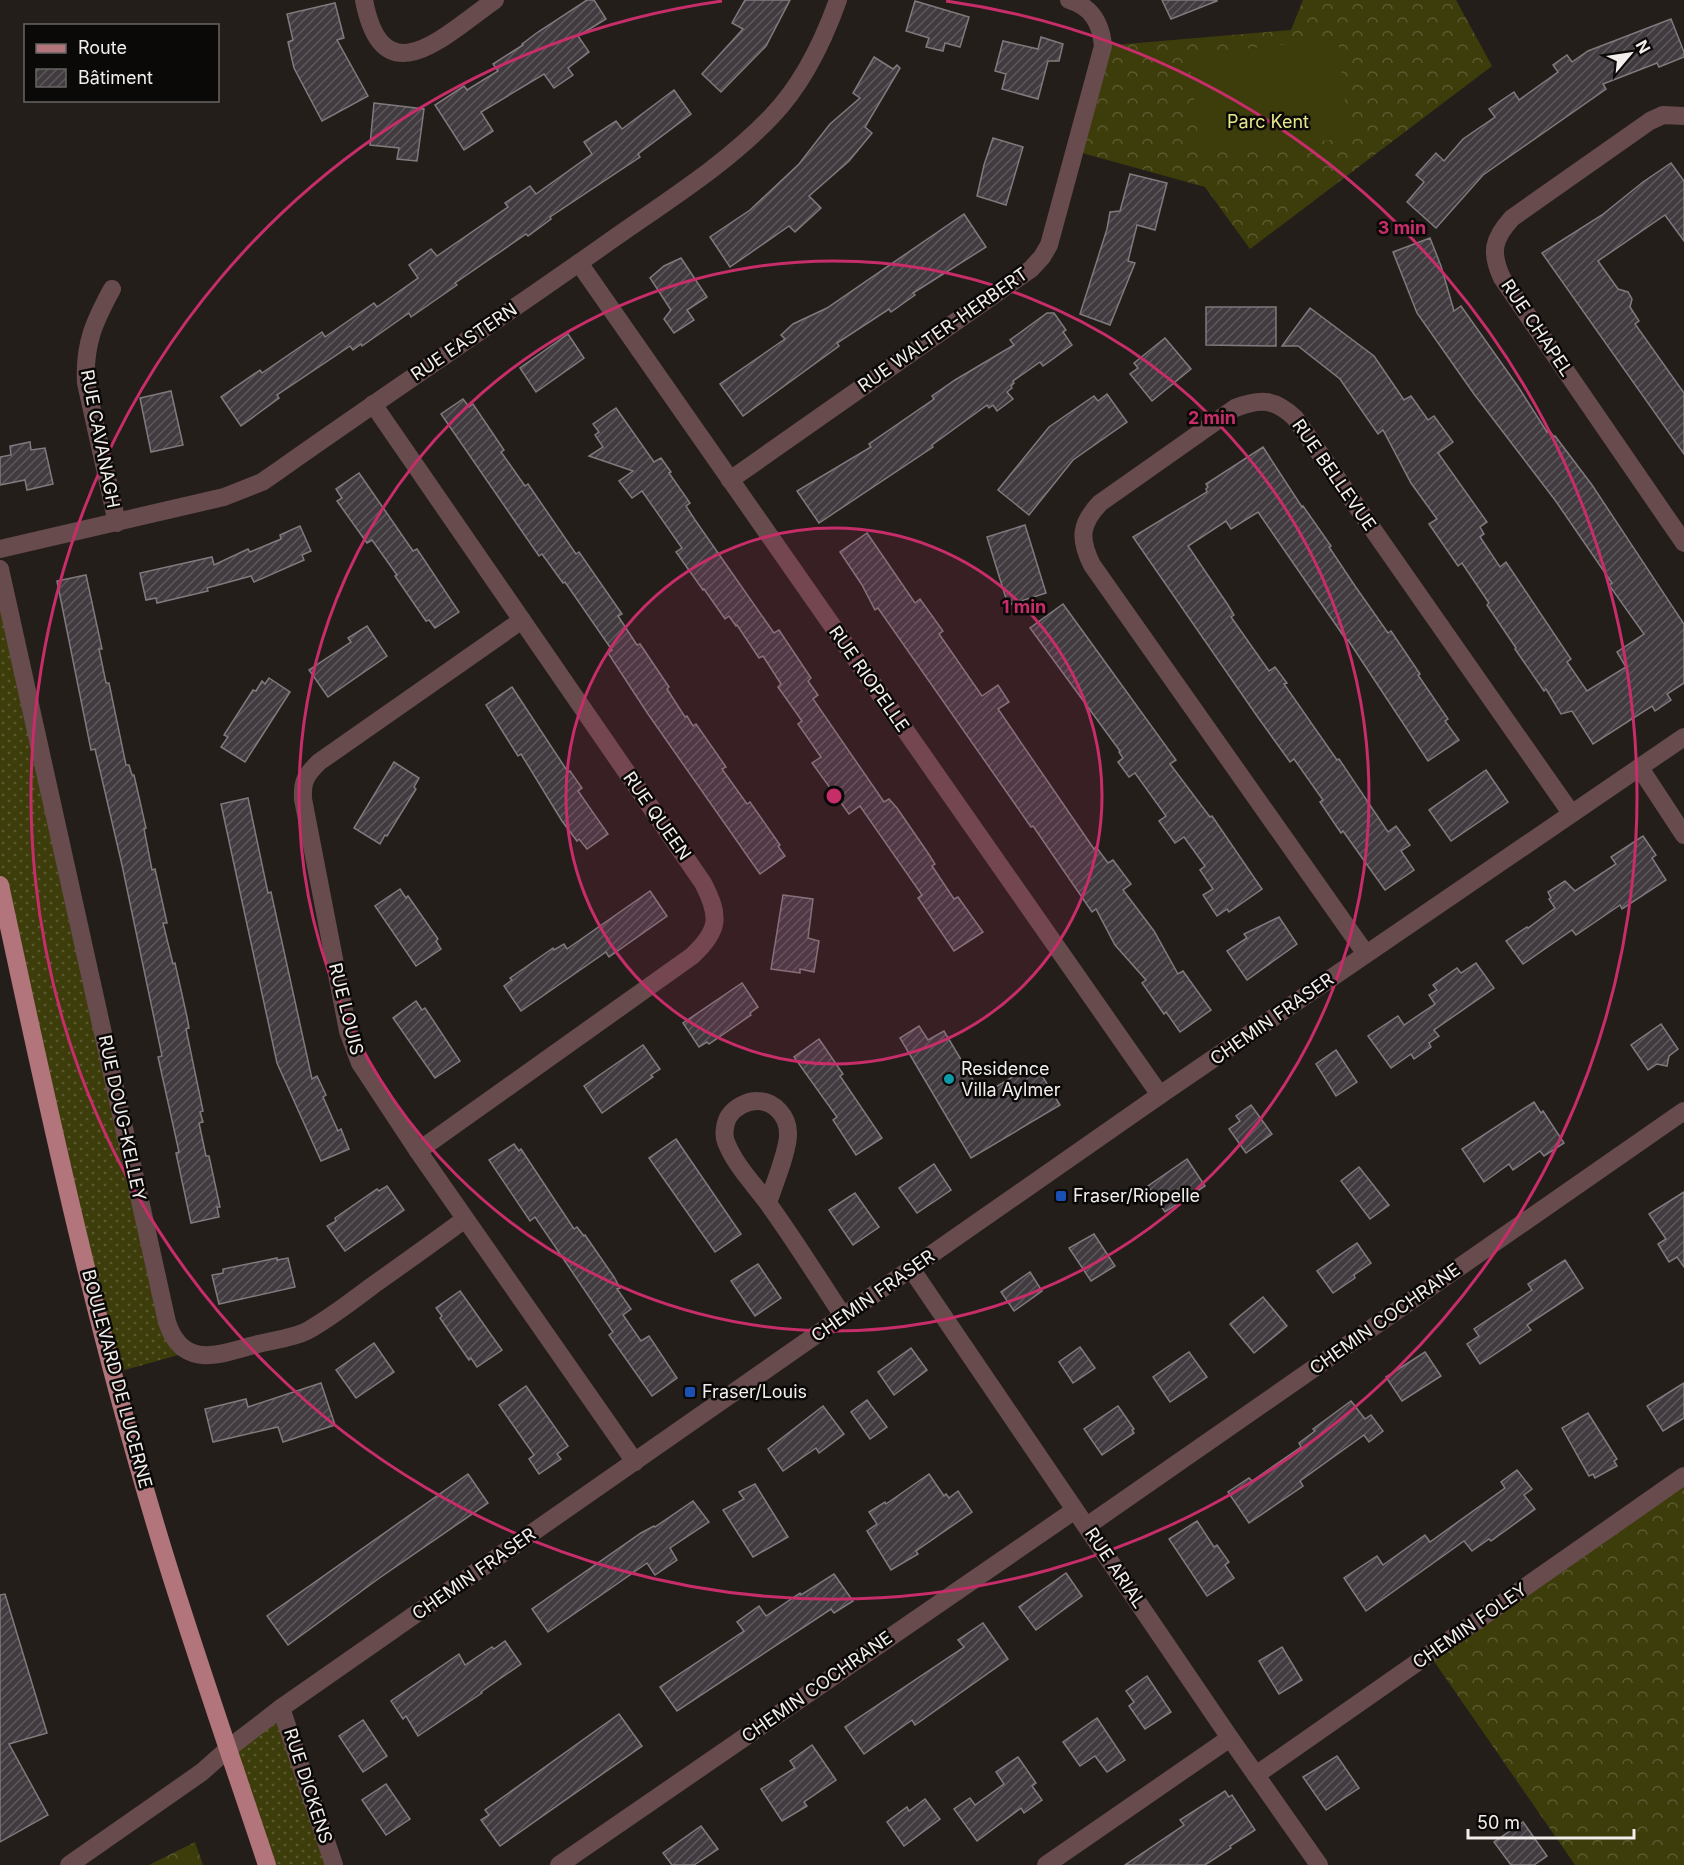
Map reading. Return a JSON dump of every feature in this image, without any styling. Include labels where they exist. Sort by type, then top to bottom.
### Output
[{"type":"main road","name":"BOULEVARD DE LUCERNE","points":[[0,885],[51,1126],[114,1373],[169,1568],[267,1865]]},
{"type":"street","points":[[364,0],[367,17],[377,39],[394,53],[411,54],[429,46],[495,0]]},
{"type":"street","name":"RUE EASTERN","points":[[0,549],[224,497],[244,490],[278,471],[723,161],[772,116],[809,65],[826,33],[838,0]]},
{"type":"street","name":"RUE WALTER-HERBERT","points":[[730,480],[1021,276],[1042,257],[1049,245],[1103,46],[1102,31],[1097,20],[1088,9],[1069,0]]},
{"type":"street","name":"RUE CHAPEL","points":[[1684,116],[1663,115],[1650,121],[1512,218],[1503,228],[1494,252],[1496,265],[1502,278],[1684,543]]},
{"type":"street","name":"RUE RIOPELLE","points":[[579,263],[1160,1095]]},
{"type":"street","name":"RUE CAVANAGH","points":[[112,289],[95,321],[88,342],[85,362],[86,383],[117,522]]},
{"type":"street","name":"RUE BELLEVUE","points":[[1365,954],[1092,565],[1085,551],[1084,525],[1100,503],[1235,408],[1248,403],[1273,402],[1285,408],[1295,418],[1571,813]]},
{"type":"street","name":"RUE QUEEN","points":[[373,404],[704,883],[716,913],[714,929],[706,944],[692,956],[418,1150]]},
{"type":"street","name":"RUE DOUG-KELLEY","points":[[0,569],[166,1322],[171,1336],[178,1345],[189,1352],[206,1355],[304,1332],[337,1312],[465,1219]]},
{"type":"street","name":"RUE LOUIS","points":[[522,620],[319,762],[309,772],[303,784],[303,799],[348,1031],[360,1063],[465,1219],[635,1461]]},
{"type":"street","name":"CHEMIN FRASER","points":[[69,1865],[202,1772],[228,1748],[281,1708],[1160,1095],[1684,737]]},
{"type":"street","points":[[1640,768],[1684,835]]},
{"type":"street","points":[[768,1203],[789,1134],[785,1120],[777,1109],[766,1102],[753,1101],[739,1106],[729,1116],[724,1139],[736,1162],[768,1203],[843,1316]]},
{"type":"street","name":"CHEMIN COCHRANE","points":[[1087,1526],[1684,1111]]},
{"type":"street","name":"RUE ARIAL","points":[[912,1270],[1319,1865]]},
{"type":"street","name":"CHEMIN FOLEY","points":[[1256,1775],[1684,1476]]},
{"type":"street","name":"CHEMIN COCHRANE","points":[[559,1865],[1075,1510]]},
{"type":"street","name":"RUE DICKENS","points":[[281,1708],[334,1865]]},
{"type":"street","points":[[1046,1865],[1230,1738]]},
{"type":"green space","name":"Parc Kent","points":[[1303,0],[1456,0],[1492,66],[1250,249],[1205,187],[1075,151],[1103,46],[1291,30]]},
{"type":"green space","points":[[1338,39],[1349,138],[1200,154],[1189,55]]},
{"type":"green space","points":[[0,569],[166,1322],[189,1352],[114,1373],[0,885]]},
{"type":"green space","points":[[1684,1476],[1684,1865],[1575,1865],[1429,1654]]},
{"type":"green space","points":[[281,1708],[334,1865],[267,1865],[229,1748]]},
{"type":"green space","points":[[195,1842],[203,1865],[149,1865]]},
{"type":"building","points":[[587,0],[594,0],[606,19],[578,36],[589,52],[568,68],[573,75],[554,88],[544,74],[481,112],[493,131],[464,150],[435,105],[464,86],[467,90],[498,71],[493,64]]},
{"type":"building","points":[[745,0],[790,0],[766,46],[721,92],[702,74],[743,29],[732,23]]},
{"type":"building","points":[[1162,0],[1217,0],[1217,1],[1171,19]]},
{"type":"building","points":[[915,1],[969,17],[960,47],[945,43],[943,51],[926,47],[929,38],[906,31]]},
{"type":"building","points":[[335,3],[344,38],[337,40],[368,96],[322,121],[294,68],[288,42],[293,40],[287,14]]},
{"type":"building","points":[[1671,19],[1684,57],[1659,67],[1657,63],[1603,84],[1606,89],[1483,175],[1436,228],[1407,202],[1424,182],[1416,175],[1436,153],[1444,161],[1463,139],[1495,117],[1489,109],[1514,92],[1519,100],[1558,72],[1553,65],[1567,55],[1572,62],[1588,51]]},
{"type":"building","points":[[1041,37],[1063,44],[1059,61],[1048,61],[1038,99],[1002,89],[1006,74],[995,71],[1003,41],[1038,49]]},
{"type":"building","points":[[874,57],[893,69],[897,65],[900,68],[865,127],[872,133],[849,161],[809,196],[821,208],[795,232],[789,226],[730,267],[710,237],[750,210],[799,164],[830,124],[860,98],[853,93]]},
{"type":"building","points":[[674,90],[691,114],[638,154],[640,157],[550,217],[551,219],[528,236],[526,234],[455,283],[457,285],[411,317],[409,313],[362,346],[361,344],[353,350],[350,346],[277,395],[279,398],[241,426],[221,397],[260,370],[262,373],[322,332],[325,337],[374,303],[377,307],[418,278],[409,265],[431,249],[437,256],[508,207],[505,203],[530,186],[536,194],[592,154],[584,142],[616,121],[622,129]]},
{"type":"building","points":[[374,103],[424,109],[417,161],[397,159],[399,148],[370,145]]},
{"type":"building","points":[[993,138],[1023,147],[1006,205],[977,196]]},
{"type":"building","points":[[1671,163],[1684,181],[1684,241],[1665,215],[1598,261],[1618,289],[1628,292],[1632,299],[1630,307],[1639,321],[1635,324],[1684,393],[1684,454],[1542,253],[1602,215]]},
{"type":"building","points":[[1130,174],[1167,183],[1155,230],[1137,225],[1128,261],[1135,263],[1110,325],[1080,314],[1107,229],[1110,212],[1120,211]]},
{"type":"building","points":[[964,214],[986,247],[913,293],[915,295],[891,312],[889,309],[837,343],[839,346],[743,416],[720,384],[785,339],[781,335],[793,324],[827,308]]},
{"type":"building","points":[[1430,238],[1454,311],[1461,306],[1547,432],[1549,430],[1555,436],[1592,485],[1684,624],[1684,683],[1667,694],[1671,700],[1655,711],[1652,706],[1593,744],[1572,711],[1561,714],[1546,689],[1544,691],[1515,649],[1487,605],[1489,603],[1462,563],[1458,566],[1429,524],[1437,519],[1411,483],[1383,430],[1378,434],[1340,379],[1298,346],[1282,346],[1310,308],[1374,356],[1404,400],[1411,396],[1428,420],[1434,416],[1453,442],[1438,453],[1487,522],[1480,527],[1484,534],[1480,537],[1500,567],[1506,562],[1571,659],[1567,662],[1587,691],[1626,667],[1617,652],[1644,634],[1609,585],[1612,583],[1555,500],[1474,394],[1417,313],[1393,252]]},
{"type":"building","points":[[681,258],[707,297],[687,310],[694,320],[674,333],[664,319],[671,310],[650,278],[664,266]]},
{"type":"building","points":[[1206,307],[1276,307],[1276,346],[1206,345]]},
{"type":"building","points":[[1047,313],[1054,313],[1066,330],[1063,332],[1072,345],[1043,366],[1040,362],[1013,381],[1012,388],[1007,392],[1013,399],[997,411],[993,405],[989,408],[987,405],[932,445],[933,447],[819,523],[797,491],[871,447],[869,444],[934,399],[932,396],[1014,345],[1010,340]]},
{"type":"building","points":[[568,334],[584,358],[536,392],[520,368]]},
{"type":"building","points":[[1165,338],[1191,369],[1152,401],[1130,374],[1138,368],[1134,363]]},
{"type":"building","points":[[171,391],[183,445],[151,452],[140,398]]},
{"type":"building","points":[[1107,394],[1127,422],[1073,460],[1029,515],[998,490],[1049,427],[1094,396],[1098,401]]},
{"type":"building","points":[[463,399],[469,407],[473,404],[504,450],[501,452],[525,486],[528,484],[576,554],[579,552],[622,614],[618,616],[637,645],[640,644],[669,687],[667,689],[685,717],[687,716],[693,726],[696,724],[726,767],[722,769],[747,804],[750,802],[780,845],[778,846],[785,856],[760,874],[648,714],[608,653],[612,650],[565,582],[563,583],[542,554],[539,556],[441,414]]},
{"type":"building","points":[[616,408],[654,462],[661,458],[671,472],[669,473],[690,503],[686,506],[695,520],[774,633],[779,630],[811,678],[808,681],[818,695],[813,699],[884,802],[889,799],[897,808],[935,864],[932,866],[954,899],[958,897],[983,932],[954,951],[918,898],[922,895],[860,806],[849,814],[812,763],[821,757],[798,724],[802,721],[778,687],[781,684],[763,656],[759,658],[737,625],[729,616],[725,619],[703,590],[676,552],[682,548],[642,491],[632,498],[619,481],[633,471],[589,456],[603,447],[595,435],[599,432],[593,424]]},
{"type":"building","points":[[30,442],[31,450],[45,448],[53,484],[27,490],[25,480],[0,485],[0,457],[11,455],[10,446]]},
{"type":"building","points":[[1263,447],[1302,507],[1331,546],[1329,547],[1355,586],[1388,633],[1391,631],[1420,674],[1418,675],[1448,719],[1445,721],[1459,740],[1428,761],[1348,640],[1258,512],[1231,529],[1226,521],[1188,546],[1228,605],[1234,615],[1231,617],[1269,671],[1275,667],[1287,683],[1284,684],[1337,760],[1339,759],[1388,832],[1396,826],[1410,845],[1401,851],[1414,870],[1385,890],[1343,831],[1341,833],[1320,802],[1323,800],[1294,759],[1290,762],[1257,716],[1133,537],[1207,492],[1206,484]]},
{"type":"building","points":[[359,473],[413,551],[417,549],[459,612],[435,628],[429,620],[426,621],[372,540],[367,543],[337,501],[342,498],[336,489]]},
{"type":"building","points":[[1025,525],[1046,593],[1008,605],[987,537]]},
{"type":"building","points":[[300,526],[311,551],[302,555],[304,560],[254,582],[251,576],[207,588],[208,591],[157,603],[156,598],[146,600],[140,573],[212,557],[214,565],[248,549],[250,552],[281,539],[280,535]]},
{"type":"building","points":[[867,533],[915,603],[920,599],[943,631],[939,634],[982,696],[998,685],[1009,702],[998,709],[1094,849],[1096,847],[1108,863],[1113,860],[1131,884],[1123,890],[1154,931],[1178,974],[1183,971],[1211,1010],[1180,1032],[1142,983],[1146,980],[1115,945],[1096,909],[1092,912],[878,608],[875,610],[840,552]]},
{"type":"building","points":[[86,575],[102,649],[99,649],[106,683],[109,683],[126,765],[129,765],[134,775],[146,828],[144,829],[152,870],[155,869],[167,923],[163,923],[187,1017],[189,1028],[186,1029],[203,1111],[200,1112],[203,1122],[199,1123],[220,1207],[217,1207],[219,1217],[191,1223],[176,1153],[179,1152],[158,1057],[162,1056],[122,865],[95,749],[91,750],[57,581]]},
{"type":"building","points":[[1063,604],[1176,760],[1170,764],[1210,817],[1212,816],[1262,889],[1229,912],[1227,909],[1217,916],[1203,895],[1213,889],[1200,870],[1205,866],[1184,837],[1175,843],[1159,821],[1166,816],[1135,773],[1129,777],[1118,762],[1123,758],[1120,751],[1030,628]]},
{"type":"building","points":[[367,626],[387,656],[328,697],[309,670],[351,642],[348,638]]},
{"type":"building","points":[[269,678],[290,692],[245,762],[221,747],[228,737],[224,735],[253,690],[256,691],[262,681],[265,684]]},
{"type":"building","points":[[512,687],[568,772],[570,771],[582,788],[578,791],[608,834],[587,849],[579,839],[577,841],[562,821],[521,754],[518,756],[486,705]]},
{"type":"building","points":[[394,762],[419,778],[414,787],[416,789],[380,844],[354,828]]},
{"type":"building","points":[[1486,770],[1508,802],[1451,841],[1429,810]]},
{"type":"building","points":[[248,798],[312,1079],[317,1076],[326,1095],[323,1097],[349,1149],[321,1161],[277,1063],[221,804]]},
{"type":"building","points":[[1643,836],[1656,855],[1652,858],[1666,880],[1622,909],[1620,905],[1576,935],[1572,930],[1523,964],[1506,941],[1555,908],[1549,899],[1551,898],[1548,892],[1565,881],[1575,891],[1616,864],[1611,857]]},
{"type":"building","points":[[400,889],[406,898],[408,896],[438,939],[436,941],[441,949],[416,966],[375,906]]},
{"type":"building","points":[[650,891],[667,916],[609,957],[606,952],[521,1011],[504,986],[512,980],[510,978],[553,948],[554,950],[564,944],[567,949]]},
{"type":"building","points":[[783,895],[813,899],[808,938],[819,941],[814,972],[800,969],[800,973],[771,969]]},
{"type":"building","points":[[1279,917],[1297,944],[1247,980],[1227,951],[1247,938],[1244,934]]},
{"type":"building","points":[[1476,963],[1494,988],[1434,1030],[1439,1036],[1429,1043],[1431,1047],[1414,1059],[1411,1054],[1391,1068],[1368,1036],[1398,1016],[1404,1025],[1435,1004],[1429,995],[1437,990],[1433,985],[1457,968],[1461,973]]},
{"type":"building","points":[[742,983],[758,1007],[750,1013],[751,1015],[709,1044],[707,1042],[699,1047],[683,1023]]},
{"type":"building","points":[[416,1001],[422,1010],[425,1008],[460,1061],[435,1078],[393,1018]]},
{"type":"building","points":[[1661,1024],[1678,1049],[1669,1056],[1667,1066],[1657,1064],[1648,1070],[1631,1045]]},
{"type":"building","name":"Residence Villa Aylmer","points":[[919,1026],[928,1040],[944,1031],[982,1095],[1035,1064],[1060,1105],[971,1158],[900,1038]]},
{"type":"building","points":[[819,1039],[843,1074],[840,1076],[882,1138],[856,1155],[833,1120],[837,1117],[794,1057]]},
{"type":"building","points":[[643,1045],[660,1069],[651,1075],[653,1077],[602,1113],[584,1086]]},
{"type":"building","points":[[1336,1050],[1357,1082],[1336,1096],[1316,1064]]},
{"type":"building","points":[[1534,1102],[1541,1113],[1543,1111],[1564,1143],[1544,1156],[1540,1151],[1513,1170],[1509,1164],[1484,1182],[1462,1149]]},
{"type":"building","points":[[1251,1105],[1272,1134],[1246,1153],[1229,1129],[1240,1121],[1236,1116]]},
{"type":"building","points":[[676,1139],[741,1234],[715,1252],[649,1158]]},
{"type":"building","points":[[514,1144],[519,1151],[521,1149],[574,1229],[577,1227],[585,1235],[614,1277],[620,1288],[617,1289],[631,1309],[623,1315],[641,1341],[649,1336],[677,1378],[652,1396],[609,1335],[613,1332],[535,1217],[530,1221],[489,1160]]},
{"type":"building","points":[[1187,1159],[1205,1186],[1165,1212],[1148,1186]]},
{"type":"building","points":[[934,1164],[951,1190],[917,1213],[899,1188]]},
{"type":"building","points":[[1359,1167],[1389,1205],[1370,1219],[1341,1181]]},
{"type":"building","points":[[387,1186],[404,1210],[345,1251],[327,1226],[377,1189],[379,1191]]},
{"type":"building","points":[[1684,1192],[1684,1267],[1677,1257],[1669,1262],[1658,1244],[1666,1239],[1649,1214]]},
{"type":"building","points":[[855,1193],[879,1227],[853,1245],[829,1210]]},
{"type":"building","points":[[1094,1234],[1115,1266],[1091,1281],[1069,1248]]},
{"type":"building","points":[[1357,1243],[1371,1263],[1354,1275],[1355,1278],[1333,1293],[1317,1271]]},
{"type":"building","points":[[277,1258],[277,1260],[288,1258],[295,1287],[219,1304],[212,1275],[223,1273],[223,1269]]},
{"type":"building","points":[[1565,1260],[1583,1288],[1527,1325],[1531,1330],[1480,1364],[1467,1344],[1479,1336],[1474,1329],[1532,1290],[1528,1284]]},
{"type":"building","points":[[758,1264],[781,1298],[755,1316],[731,1281]]},
{"type":"building","points":[[1030,1272],[1042,1291],[1014,1311],[1001,1292]]},
{"type":"building","points":[[460,1291],[502,1350],[477,1367],[471,1358],[469,1360],[440,1318],[442,1316],[436,1308]]},
{"type":"building","points":[[1263,1297],[1287,1326],[1254,1353],[1230,1324]]},
{"type":"building","points":[[374,1343],[394,1372],[356,1398],[336,1370]]},
{"type":"building","points":[[1080,1347],[1095,1368],[1073,1383],[1059,1362]]},
{"type":"building","points":[[911,1348],[927,1370],[894,1395],[878,1372]]},
{"type":"building","points":[[1189,1352],[1207,1377],[1170,1402],[1153,1377]]},
{"type":"building","points":[[1425,1352],[1441,1376],[1402,1401],[1386,1377]]},
{"type":"building","points":[[321,1383],[335,1425],[283,1442],[278,1427],[213,1442],[205,1409],[246,1399],[248,1407]]},
{"type":"building","points":[[1684,1383],[1684,1418],[1663,1431],[1647,1406]]},
{"type":"building","points":[[526,1386],[568,1446],[557,1454],[561,1459],[539,1474],[529,1459],[534,1455],[499,1405]]},
{"type":"building","points":[[867,1400],[887,1427],[870,1439],[851,1412]]},
{"type":"building","points":[[1351,1401],[1365,1419],[1371,1415],[1383,1431],[1369,1442],[1364,1435],[1300,1481],[1303,1486],[1249,1523],[1228,1492],[1249,1478],[1252,1481],[1301,1447],[1299,1443],[1315,1431],[1313,1429]]},
{"type":"building","points":[[823,1406],[844,1434],[819,1453],[816,1448],[783,1471],[768,1449]]},
{"type":"building","points":[[1118,1406],[1134,1429],[1132,1430],[1134,1433],[1102,1455],[1084,1429]]},
{"type":"building","points":[[1588,1413],[1617,1459],[1614,1461],[1617,1466],[1595,1478],[1593,1474],[1589,1476],[1562,1428]]},
{"type":"building","points":[[1517,1470],[1532,1489],[1524,1495],[1535,1509],[1491,1541],[1489,1539],[1472,1551],[1464,1541],[1366,1611],[1344,1578],[1377,1556],[1383,1565],[1425,1535],[1430,1542],[1505,1488],[1501,1482]]},
{"type":"building","points":[[468,1474],[488,1503],[288,1645],[267,1616]]},
{"type":"building","points":[[929,1474],[944,1496],[946,1494],[949,1498],[958,1491],[972,1512],[916,1551],[918,1554],[891,1570],[867,1531],[877,1524],[869,1512],[885,1502],[886,1504]]},
{"type":"building","points":[[755,1484],[788,1537],[753,1557],[723,1510],[744,1499],[739,1492]]},
{"type":"building","points":[[693,1501],[709,1522],[670,1548],[677,1560],[655,1575],[647,1563],[548,1632],[532,1609],[641,1533],[655,1527]]},
{"type":"building","points":[[1197,1521],[1214,1547],[1217,1545],[1229,1562],[1225,1565],[1234,1578],[1207,1596],[1169,1539]]},
{"type":"building","points":[[1066,1573],[1082,1596],[1036,1630],[1019,1607]]},
{"type":"building","points":[[834,1574],[853,1601],[834,1613],[831,1609],[677,1711],[660,1687],[744,1631],[737,1622],[759,1606],[766,1616]]},
{"type":"building","points":[[5,1594],[47,1733],[9,1744],[48,1815],[0,1842],[0,1595]]},
{"type":"building","points":[[983,1623],[1008,1659],[915,1725],[912,1720],[864,1754],[845,1727],[964,1647],[958,1640]]},
{"type":"building","points":[[505,1641],[521,1664],[418,1736],[406,1716],[403,1719],[391,1701],[459,1654],[465,1665]]},
{"type":"building","points":[[1282,1647],[1302,1680],[1279,1694],[1259,1661]]},
{"type":"building","points":[[1147,1676],[1171,1712],[1145,1729],[1129,1706],[1134,1702],[1126,1691]]},
{"type":"building","points":[[619,1714],[642,1746],[500,1846],[481,1820],[489,1815],[485,1810]]},
{"type":"building","points":[[1097,1718],[1125,1760],[1107,1772],[1095,1756],[1080,1766],[1063,1742]]},
{"type":"building","points":[[363,1720],[387,1756],[363,1772],[339,1736]]},
{"type":"building","points":[[812,1745],[836,1780],[804,1802],[807,1806],[782,1821],[761,1789],[795,1768],[790,1761]]},
{"type":"building","points":[[1337,1756],[1359,1788],[1326,1810],[1303,1777]]},
{"type":"building","points":[[1018,1757],[1036,1783],[1032,1786],[1042,1800],[1024,1813],[1021,1808],[977,1841],[954,1809],[970,1798],[975,1805],[1004,1784],[996,1772]]},
{"type":"building","points":[[386,1784],[410,1819],[386,1835],[362,1800]]},
{"type":"building","points":[[1225,1791],[1229,1797],[1232,1795],[1255,1830],[1230,1846],[1231,1848],[1205,1865],[1125,1865],[1184,1825],[1180,1820]]},
{"type":"building","points":[[925,1799],[940,1819],[904,1846],[887,1822],[907,1807],[909,1811]]},
{"type":"building","points":[[1523,1822],[1547,1856],[1534,1865],[1511,1865],[1494,1842]]},
{"type":"building","points":[[701,1826],[718,1849],[694,1865],[672,1865],[663,1853]]},
{"type":"place","name":"Residence Villa Aylmer","points":[[949,1079]]},
{"type":"place","name":"Fraser/Riopelle","points":[[1061,1196]]},
{"type":"place","name":"Fraser/Louis","points":[[690,1392]]}]
